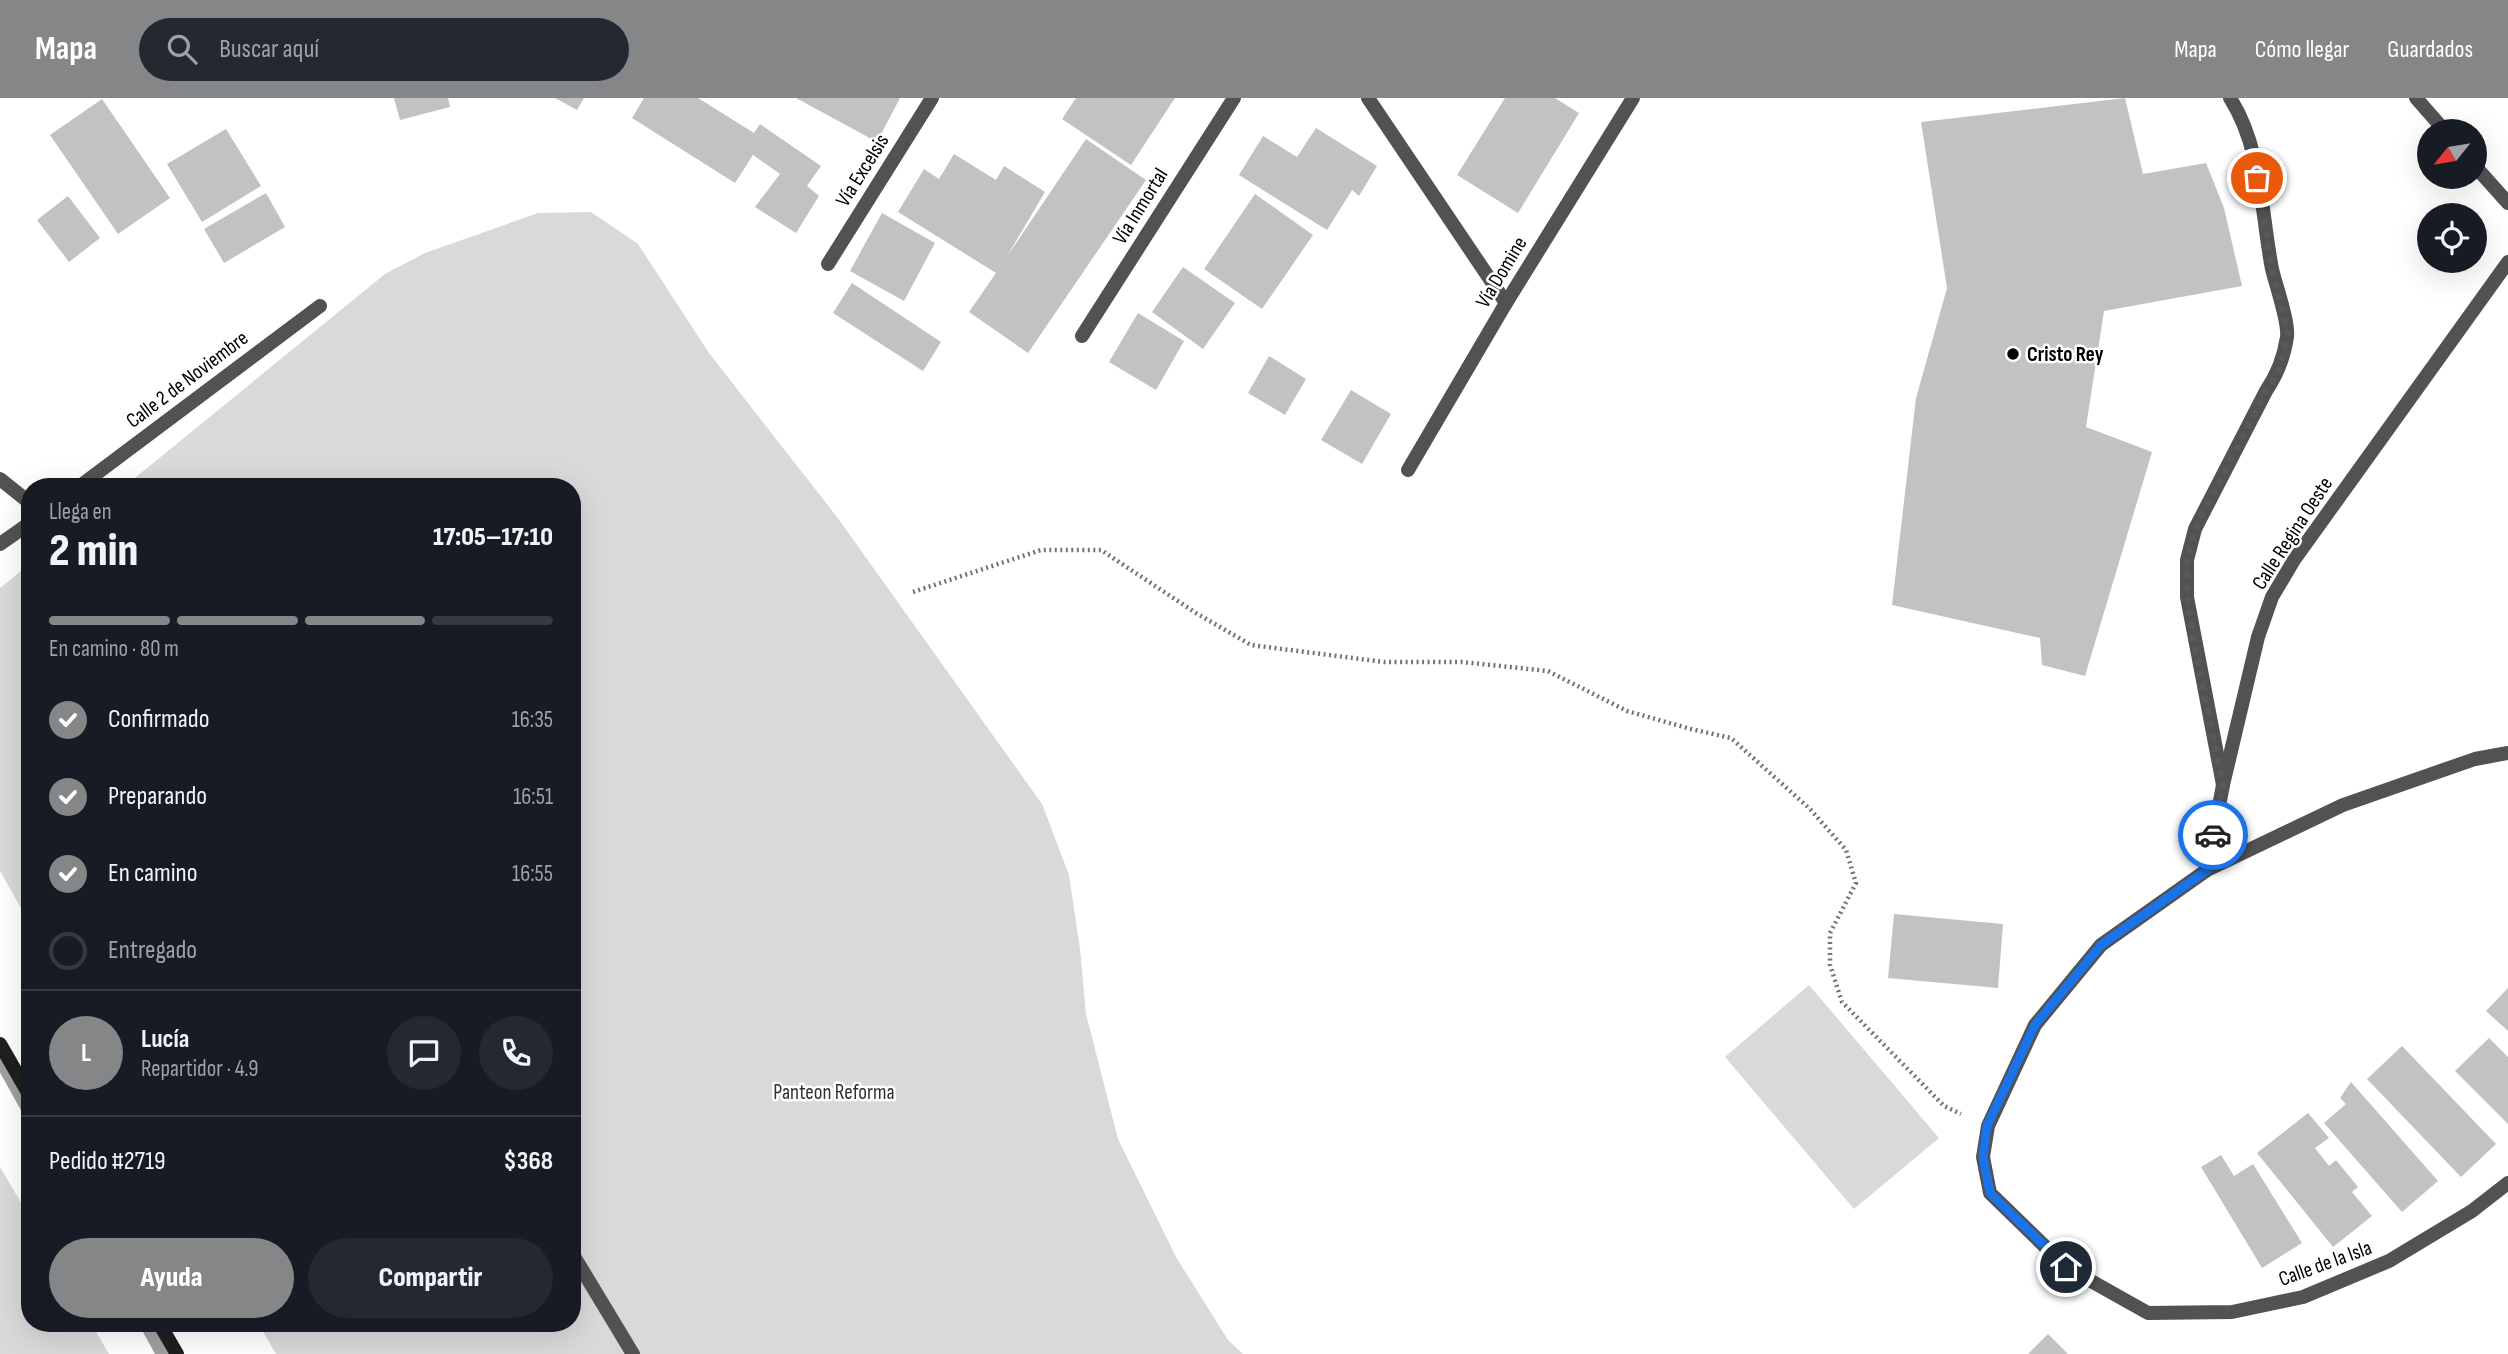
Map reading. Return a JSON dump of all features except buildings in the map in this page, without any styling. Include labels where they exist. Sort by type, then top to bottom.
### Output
[{"type":"street","name":"Vía Excelsis","points":[[828,264],[932,98]]},
{"type":"street","name":"Vía Inmortal","points":[[1082,336],[1234,98]]},
{"type":"street","points":[[1368,98],[1506,303]]},
{"type":"street","name":"Vía Domine","points":[[1408,470],[1506,303],[1633,98]]},
{"type":"street","points":[[2223,785],[2194,644],[2187,597],[2187,561],[2195,529],[2266,391],[2278,373],[2288,334],[2272,269],[2253,155],[2241,115],[2230,98]]},
{"type":"street","points":[[2416,98],[2434,119]]},
{"type":"street","points":[[2487,180],[2508,203]]},
{"type":"street","name":"Calle Regina Oeste","points":[[2207,870],[2223,785],[2258,637],[2272,597],[2294,560],[2508,262]]},
{"type":"street","name":"Calle 2 de Noviembre","points":[[91,478],[320,306]]},
{"type":"street","points":[[0,479],[21,496]]},
{"type":"street","points":[[0,544],[21,529]]},
{"type":"street","name":"Calle de la Isla","points":[[2508,753],[2475,759],[2343,805],[2207,870],[2101,945],[2035,1025],[1987,1126],[1983,1157],[1990,1193],[2066,1267],[2148,1313],[2232,1312],[2303,1297],[2389,1261],[2472,1211],[2508,1183]]},
{"type":"street","points":[[0,1044],[21,1080]]},
{"type":"street","points":[[581,1268],[633,1354]]},
{"type":"street","points":[[164,1332],[177,1354]]},
{"type":"path","points":[[913,592],[1041,550],[1101,550],[1196,613],[1251,645],[1384,662],[1462,662],[1548,671],[1627,711],[1731,738],[1810,809],[1846,850],[1856,883],[1830,933],[1830,965],[1842,1002],[1944,1105],[1987,1126]]},
{"type":"green space","name":"Panteon Reforma","points":[[591,212],[638,244],[709,353],[837,517],[1042,804],[1069,875],[1086,1014],[1118,1139],[1176,1257],[1228,1340],[1243,1354],[276,1354],[263,1332],[581,1332],[581,478],[135,478],[385,274],[425,253],[538,213]]},
{"type":"green space","points":[[21,571],[21,908],[0,871],[0,588]]},
{"type":"green space","points":[[1809,985],[1939,1138],[1854,1209],[1725,1057]]},
{"type":"green space","points":[[0,1167],[21,1203],[21,1332],[96,1332],[109,1354],[0,1354]]},
{"type":"waterway","points":[[0,1058],[21,1096]]},
{"type":"waterway","points":[[151,1332],[163,1354]]},
{"type":"way so far","points":[[2213,835],[2223,785],[2194,644],[2187,597],[2187,561],[2195,529],[2266,391],[2278,373],[2288,334],[2272,269],[2257,178]]},
{"type":"place","name":"Cristo Rey","points":[[2013,354]]},
{"type":"route","points":[[2066,1267],[1990,1193],[1983,1157],[1987,1126],[2035,1025],[2101,945],[2207,870],[2213,835]]}]
